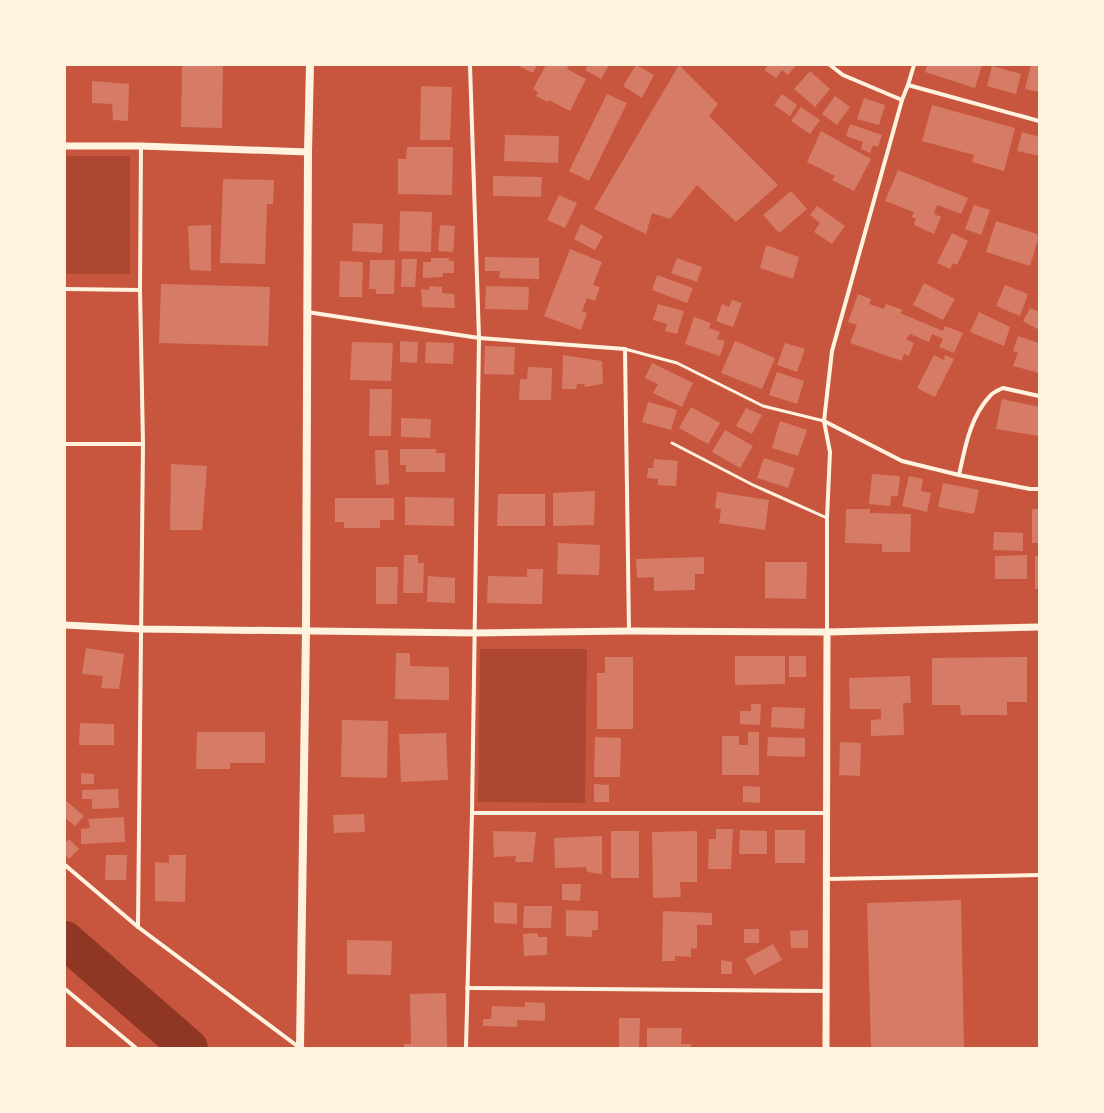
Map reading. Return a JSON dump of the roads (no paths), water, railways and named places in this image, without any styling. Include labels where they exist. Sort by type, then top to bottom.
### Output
[{"type":"main road","points":[[300,1048],[306,632],[308,152],[310,65]]},
{"type":"street","points":[[466,1048],[472,813],[479,338],[470,65]]},
{"type":"street","points":[[830,65],[843,75],[902,100]]},
{"type":"street","points":[[826,1048],[827,518],[830,452],[824,421],[832,351],[902,100],[914,65]]},
{"type":"street","points":[[908,85],[1039,121]]},
{"type":"street","points":[[65,146],[141,146],[308,152]]},
{"type":"street","points":[[138,927],[143,444],[140,290],[141,146]]},
{"type":"street","points":[[65,289],[140,290]]},
{"type":"street","points":[[307,312],[479,338],[625,349],[629,631]]},
{"type":"street","points":[[959,475],[966,442],[977,412],[990,395],[1003,388],[1039,396]]},
{"type":"street","points":[[824,421],[902,462],[1030,490],[1039,489]]},
{"type":"street","points":[[65,444],[143,444]]},
{"type":"street","points":[[65,625],[141,629],[475,633],[629,631],[827,632],[1039,627]]},
{"type":"street","points":[[472,813],[827,813]]},
{"type":"street","points":[[65,865],[138,927],[300,1048]]},
{"type":"street","points":[[827,879],[1039,875]]},
{"type":"street","points":[[467,988],[826,991]]},
{"type":"street","points":[[65,989],[136,1048]]},
{"type":"lane","points":[[625,349],[677,363],[764,406],[824,421]]},
{"type":"lane","points":[[672,443],[753,485],[827,518]]},
{"type":"waterway","points":[[65,940],[189,1048]]}]
